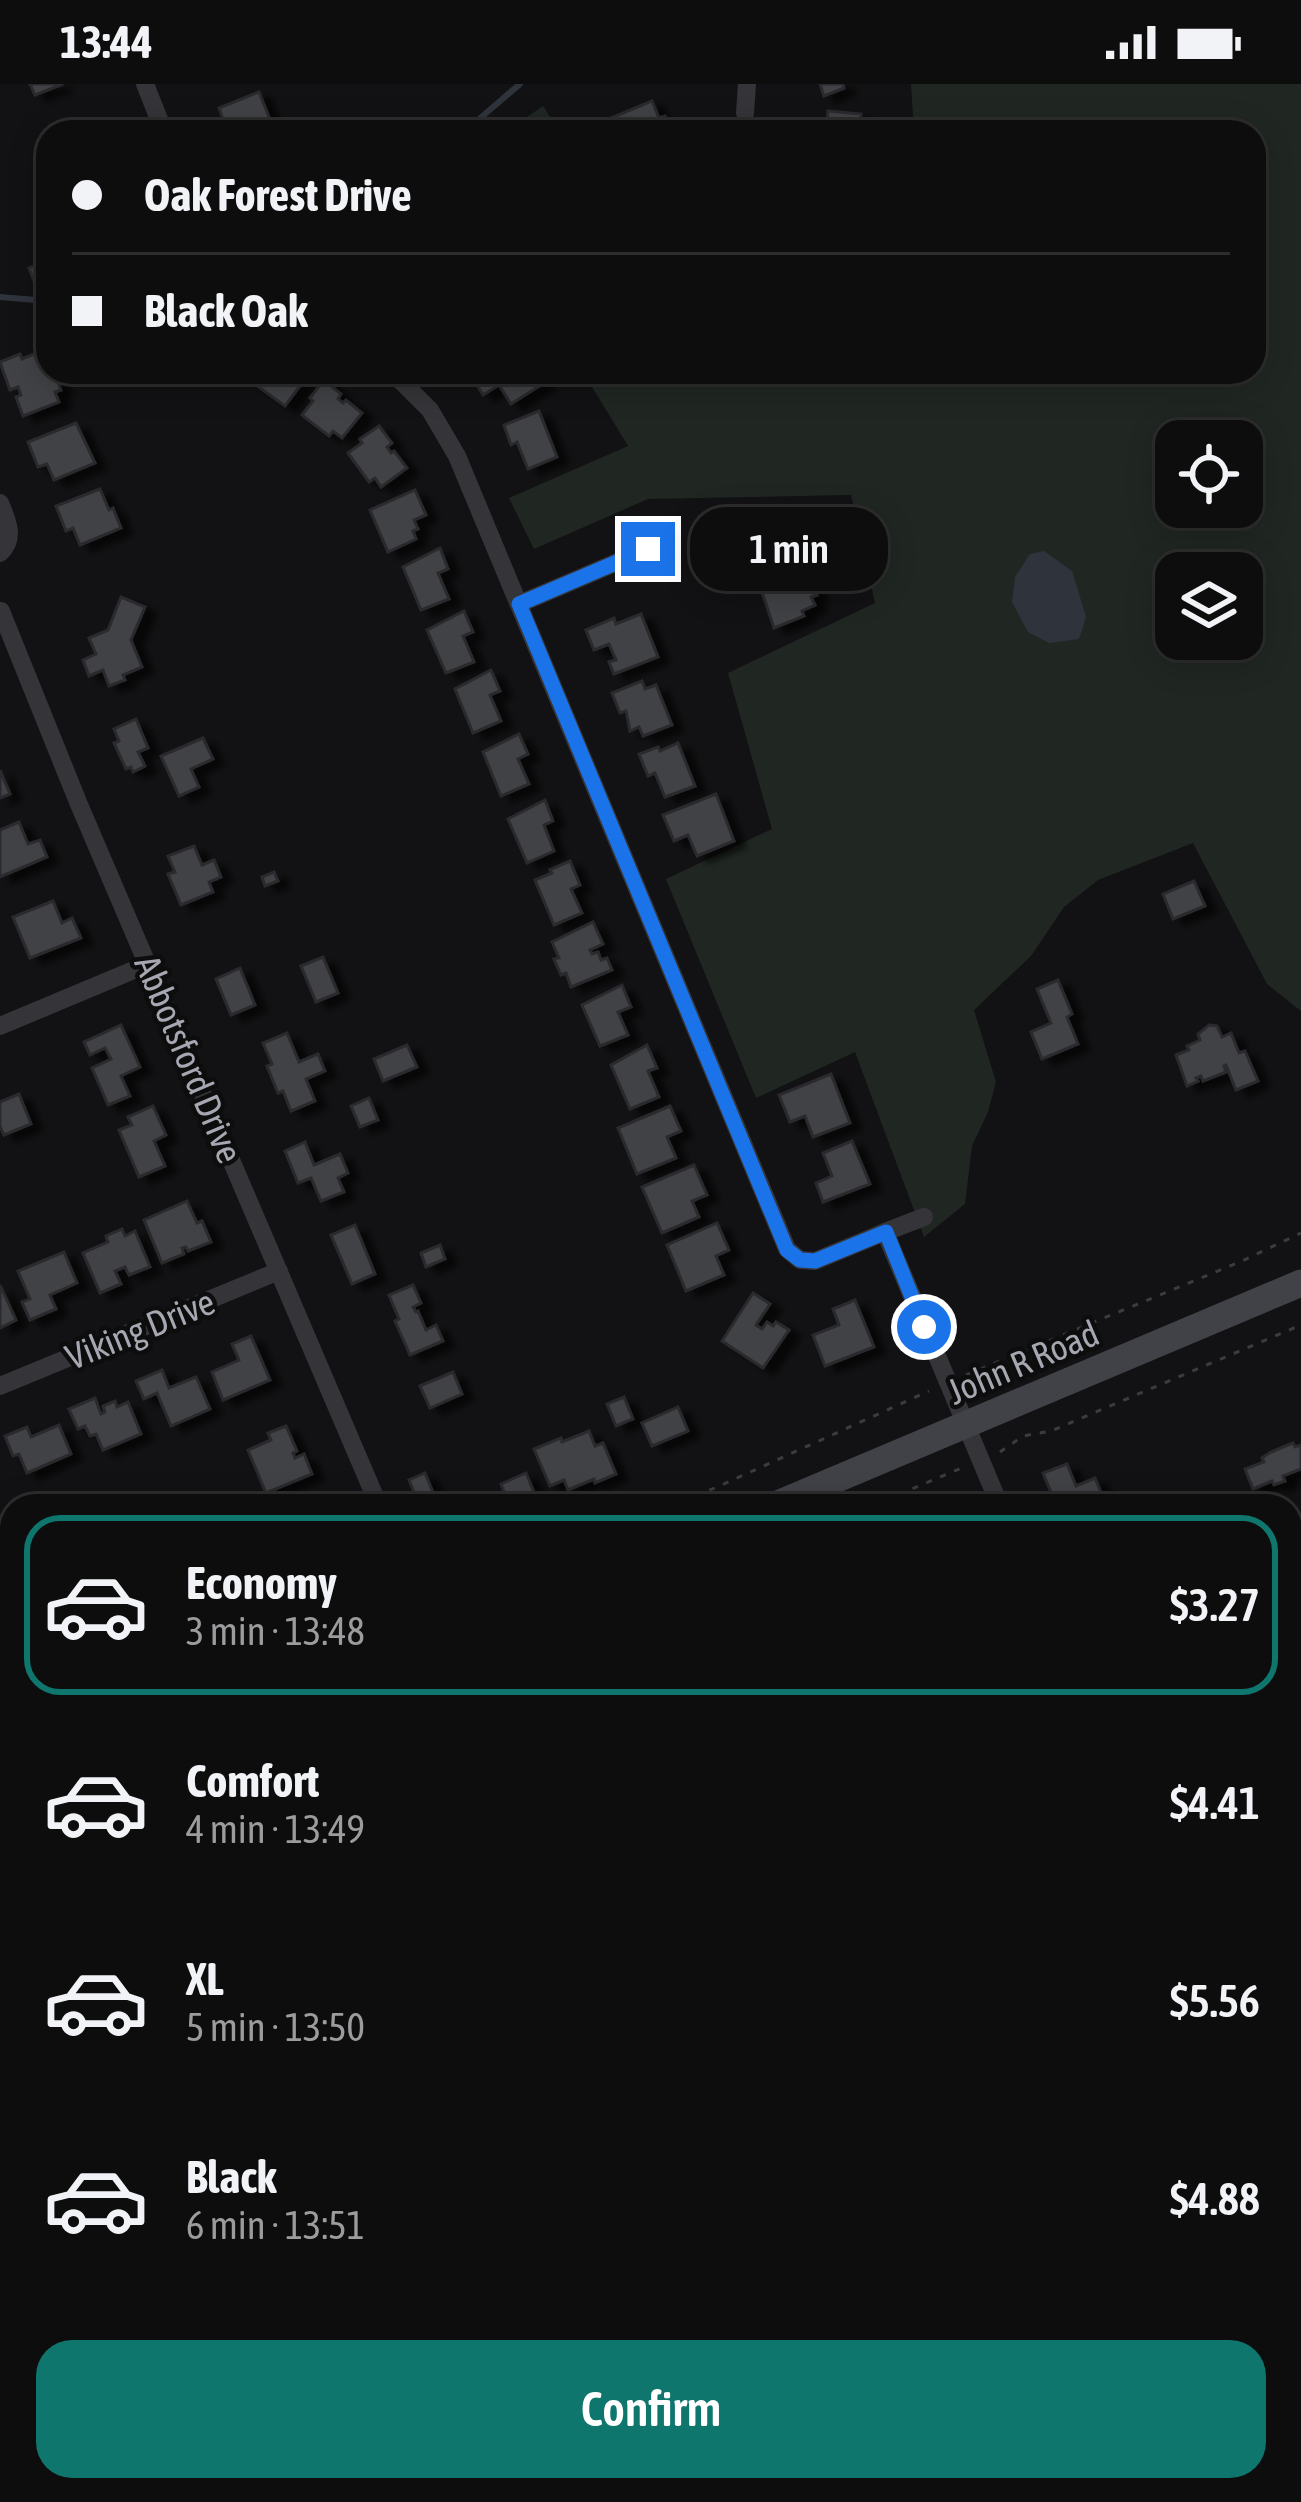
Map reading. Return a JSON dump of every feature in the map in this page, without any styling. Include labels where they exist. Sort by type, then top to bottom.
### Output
[{"type":"main road","name":"John R Road","points":[[801,1494],[1301,1283]]},
{"type":"street","points":[[145,84],[159,120]]},
{"type":"street","points":[[745,113],[747,84]]},
{"type":"street","points":[[404,384],[430,410],[458,456],[787,1250],[800,1260],[815,1261],[924,1217]]},
{"type":"street","points":[[0,502],[10,537],[0,553]]},
{"type":"street","points":[[519,604],[648,549]]},
{"type":"street","name":"Abbotsford Drive","points":[[1,611],[375,1494]]},
{"type":"street","points":[[0,1026],[148,964]]},
{"type":"street","points":[[886,1232],[995,1494]]},
{"type":"street","name":"Viking Drive","points":[[0,1386],[280,1271]]},
{"type":"path","points":[[961,1377],[1301,1233]]},
{"type":"path","points":[[997,1453],[1023,1436],[1052,1431],[1301,1325]]},
{"type":"path","points":[[699,1494],[935,1388]]},
{"type":"path","points":[[899,1494],[965,1466]]},
{"type":"shaded area","points":[[911,84],[1301,84],[1301,1011],[1267,984],[1193,843],[1098,880],[1064,907],[1031,956],[974,1010],[996,1082],[972,1146],[965,1204],[924,1237],[855,1052],[756,1098],[666,879],[772,829],[728,673],[875,603],[851,495],[648,499],[534,549],[509,498],[628,446],[590,384],[1266,384],[1266,120],[913,120]]},
{"type":"shaded area","points":[[543,106],[552,120],[523,120]]},
{"type":"shaded area","points":[[1044,551],[1072,571],[1086,617],[1079,639],[1049,643],[1028,632],[1012,602],[1015,577],[1030,554]]},
{"type":"building","points":[[30,84],[63,84],[35,95]]},
{"type":"building","points":[[820,84],[843,84],[844,88],[824,96]]},
{"type":"building","points":[[259,92],[270,120],[224,120],[219,108]]},
{"type":"building","points":[[652,101],[659,118],[667,120],[612,120]]},
{"type":"building","points":[[828,111],[861,114],[860,120],[827,120]]},
{"type":"building","points":[[36,353],[36,384],[59,384],[61,390],[55,392],[59,402],[23,416],[16,397],[21,395],[18,387],[10,390],[0,362],[20,354],[22,359]]},
{"type":"building","points":[[255,384],[302,384],[285,406]]},
{"type":"building","points":[[321,384],[329,384],[341,394],[338,399],[362,413],[342,438],[333,431],[329,436],[302,415],[313,401],[310,398]]},
{"type":"building","points":[[476,384],[542,384],[511,404],[499,385],[483,395]]},
{"type":"building","points":[[539,411],[557,457],[528,469],[504,425]]},
{"type":"building","points":[[76,423],[95,463],[54,480],[47,464],[38,467],[28,442]]},
{"type":"building","points":[[379,426],[392,443],[387,447],[391,453],[407,468],[381,487],[375,478],[369,482],[348,453]]},
{"type":"building","points":[[100,489],[121,528],[80,545],[73,528],[66,531],[56,506]]},
{"type":"building","points":[[415,490],[426,515],[414,520],[416,539],[388,552],[370,510]]},
{"type":"building","points":[[800,513],[821,563],[801,571],[807,586],[813,584],[815,605],[802,611],[804,616],[774,628],[759,583],[778,575],[770,554],[781,549],[771,525]]},
{"type":"building","points":[[440,548],[448,569],[438,573],[449,599],[421,610],[403,567]]},
{"type":"building","points":[[121,597],[145,607],[131,640],[142,667],[109,686],[103,670],[89,676],[83,660],[96,654],[89,638],[108,630]]},
{"type":"building","points":[[464,611],[473,632],[463,636],[474,662],[446,673],[427,630]]},
{"type":"building","points":[[641,614],[658,657],[614,674],[609,662],[616,660],[609,644],[594,650],[586,630],[614,618],[616,624]]},
{"type":"building","points":[[491,670],[500,691],[490,695],[501,721],[473,733],[455,689]]},
{"type":"building","points":[[642,681],[645,689],[656,685],[672,725],[643,736],[639,727],[630,731],[626,711],[620,713],[612,693]]},
{"type":"building","points":[[136,719],[148,748],[138,752],[145,766],[133,772],[131,767],[126,769],[114,743],[119,741],[114,729]]},
{"type":"building","points":[[519,734],[528,754],[518,759],[529,784],[501,796],[483,752]]},
{"type":"building","points":[[203,738],[213,759],[191,769],[199,787],[179,796],[161,756]]},
{"type":"building","points":[[678,743],[695,786],[665,797],[655,773],[648,776],[639,754]]},
{"type":"building","points":[[0,770],[10,794],[0,798]]},
{"type":"building","points":[[716,794],[734,841],[697,856],[688,835],[674,841],[663,815]]},
{"type":"building","points":[[545,800],[553,821],[544,825],[554,851],[527,863],[508,819]]},
{"type":"building","points":[[19,822],[28,844],[40,840],[47,857],[0,877],[0,830]]},
{"type":"building","points":[[194,846],[202,865],[214,860],[221,877],[209,882],[213,892],[181,905],[168,874],[175,872],[168,856]]},
{"type":"building","points":[[570,861],[580,885],[571,889],[582,913],[554,925],[535,880]]},
{"type":"building","points":[[274,872],[278,881],[265,886],[262,877]]},
{"type":"building","points":[[1194,881],[1205,906],[1173,919],[1163,894]]},
{"type":"building","points":[[53,901],[62,923],[72,918],[81,938],[30,958],[13,917]]},
{"type":"building","points":[[593,922],[603,944],[590,950],[598,952],[601,960],[607,958],[612,970],[571,987],[554,959],[559,958],[552,942]]},
{"type":"building","points":[[323,957],[338,993],[316,1002],[301,966]]},
{"type":"building","points":[[240,968],[255,1005],[231,1015],[216,979]]},
{"type":"building","points":[[1058,980],[1078,1044],[1042,1059],[1031,1032],[1051,1023],[1037,989]]},
{"type":"building","points":[[622,985],[631,1007],[618,1012],[628,1035],[600,1046],[582,1005]]},
{"type":"building","points":[[121,1025],[140,1067],[121,1076],[130,1096],[108,1105],[92,1068],[111,1059],[105,1048],[90,1055],[84,1042]]},
{"type":"building","points":[[1209,1025],[1217,1026],[1222,1037],[1231,1033],[1258,1081],[1236,1090],[1226,1065],[1226,1072],[1203,1081],[1201,1076],[1187,1086],[1176,1055],[1200,1040],[1198,1034]]},
{"type":"building","points":[[287,1033],[299,1062],[318,1054],[325,1071],[306,1079],[315,1101],[291,1111],[283,1091],[278,1093],[263,1043]]},
{"type":"building","points":[[407,1045],[417,1067],[383,1081],[374,1059]]},
{"type":"building","points":[[647,1045],[657,1068],[648,1071],[659,1097],[630,1109],[611,1065]]},
{"type":"building","points":[[831,1074],[850,1123],[813,1137],[805,1116],[790,1122],[779,1095]]},
{"type":"building","points":[[19,1094],[31,1124],[4,1135],[0,1102]]},
{"type":"building","points":[[369,1098],[378,1120],[360,1127],[351,1106]]},
{"type":"building","points":[[153,1106],[166,1135],[154,1141],[165,1166],[139,1177],[119,1130],[132,1125],[128,1117]]},
{"type":"building","points":[[670,1106],[681,1131],[667,1137],[676,1158],[637,1174],[618,1128]]},
{"type":"building","points":[[852,1141],[870,1184],[823,1202],[816,1183],[832,1176],[823,1153]]},
{"type":"building","points":[[305,1142],[314,1165],[340,1154],[348,1173],[338,1178],[344,1192],[321,1201],[311,1178],[298,1183],[285,1151]]},
{"type":"building","points":[[694,1165],[707,1195],[692,1201],[699,1217],[662,1233],[642,1187]]},
{"type":"building","points":[[187,1201],[211,1242],[188,1251],[182,1248],[184,1254],[162,1263],[144,1220]]},
{"type":"building","points":[[717,1223],[729,1250],[716,1256],[724,1275],[686,1291],[667,1245]]},
{"type":"building","points":[[355,1225],[375,1274],[352,1284],[331,1235]]},
{"type":"building","points":[[122,1229],[125,1236],[135,1231],[150,1267],[129,1275],[125,1267],[115,1271],[121,1284],[100,1293],[83,1253],[108,1242],[106,1236]]},
{"type":"building","points":[[440,1245],[445,1259],[426,1267],[421,1253]]},
{"type":"building","points":[[64,1252],[77,1283],[50,1295],[56,1309],[30,1320],[22,1302],[30,1299],[18,1271]]},
{"type":"building","points":[[0,1285],[16,1320],[0,1328]]},
{"type":"building","points":[[413,1285],[421,1303],[413,1307],[426,1330],[436,1325],[443,1341],[410,1355],[389,1295]]},
{"type":"building","points":[[753,1293],[770,1304],[756,1325],[762,1329],[767,1322],[773,1326],[776,1322],[789,1330],[763,1368],[722,1341]]},
{"type":"building","points":[[855,1300],[874,1347],[825,1366],[813,1335],[839,1325],[833,1309]]},
{"type":"building","points":[[251,1336],[270,1380],[223,1400],[212,1372],[239,1360],[232,1344]]},
{"type":"building","points":[[162,1370],[169,1388],[196,1377],[210,1409],[171,1426],[157,1393],[144,1399],[136,1381]]},
{"type":"building","points":[[453,1372],[462,1394],[430,1408],[420,1386]]},
{"type":"building","points":[[624,1397],[633,1419],[616,1426],[607,1404]]},
{"type":"building","points":[[95,1398],[101,1414],[103,1406],[128,1402],[141,1434],[103,1450],[96,1434],[90,1436],[85,1426],[78,1429],[69,1409]]},
{"type":"building","points":[[678,1407],[688,1431],[652,1446],[642,1423]]},
{"type":"building","points":[[59,1425],[71,1454],[27,1473],[5,1436],[27,1427],[31,1437]]},
{"type":"building","points":[[286,1426],[297,1451],[295,1458],[304,1454],[312,1474],[266,1493],[248,1450],[271,1440],[268,1433]]},
{"type":"building","points":[[589,1431],[595,1446],[603,1443],[616,1474],[568,1490],[564,1480],[550,1486],[534,1449]]},
{"type":"building","points":[[1293,1443],[1301,1445],[1301,1469],[1283,1476],[1285,1481],[1253,1489],[1245,1469]]},
{"type":"building","points":[[1067,1464],[1076,1486],[1095,1478],[1102,1494],[1052,1494],[1043,1473]]},
{"type":"building","points":[[425,1473],[434,1494],[415,1494],[409,1480]]},
{"type":"building","points":[[526,1473],[535,1494],[500,1494],[504,1492],[501,1484]]},
{"type":"waterway","points":[[478,120],[520,84]]},
{"type":"waterway","points":[[0,297],[36,300]]},
{"type":"route","points":[[648,549],[519,604],[787,1250],[800,1260],[815,1261],[886,1232],[924,1327]]}]
